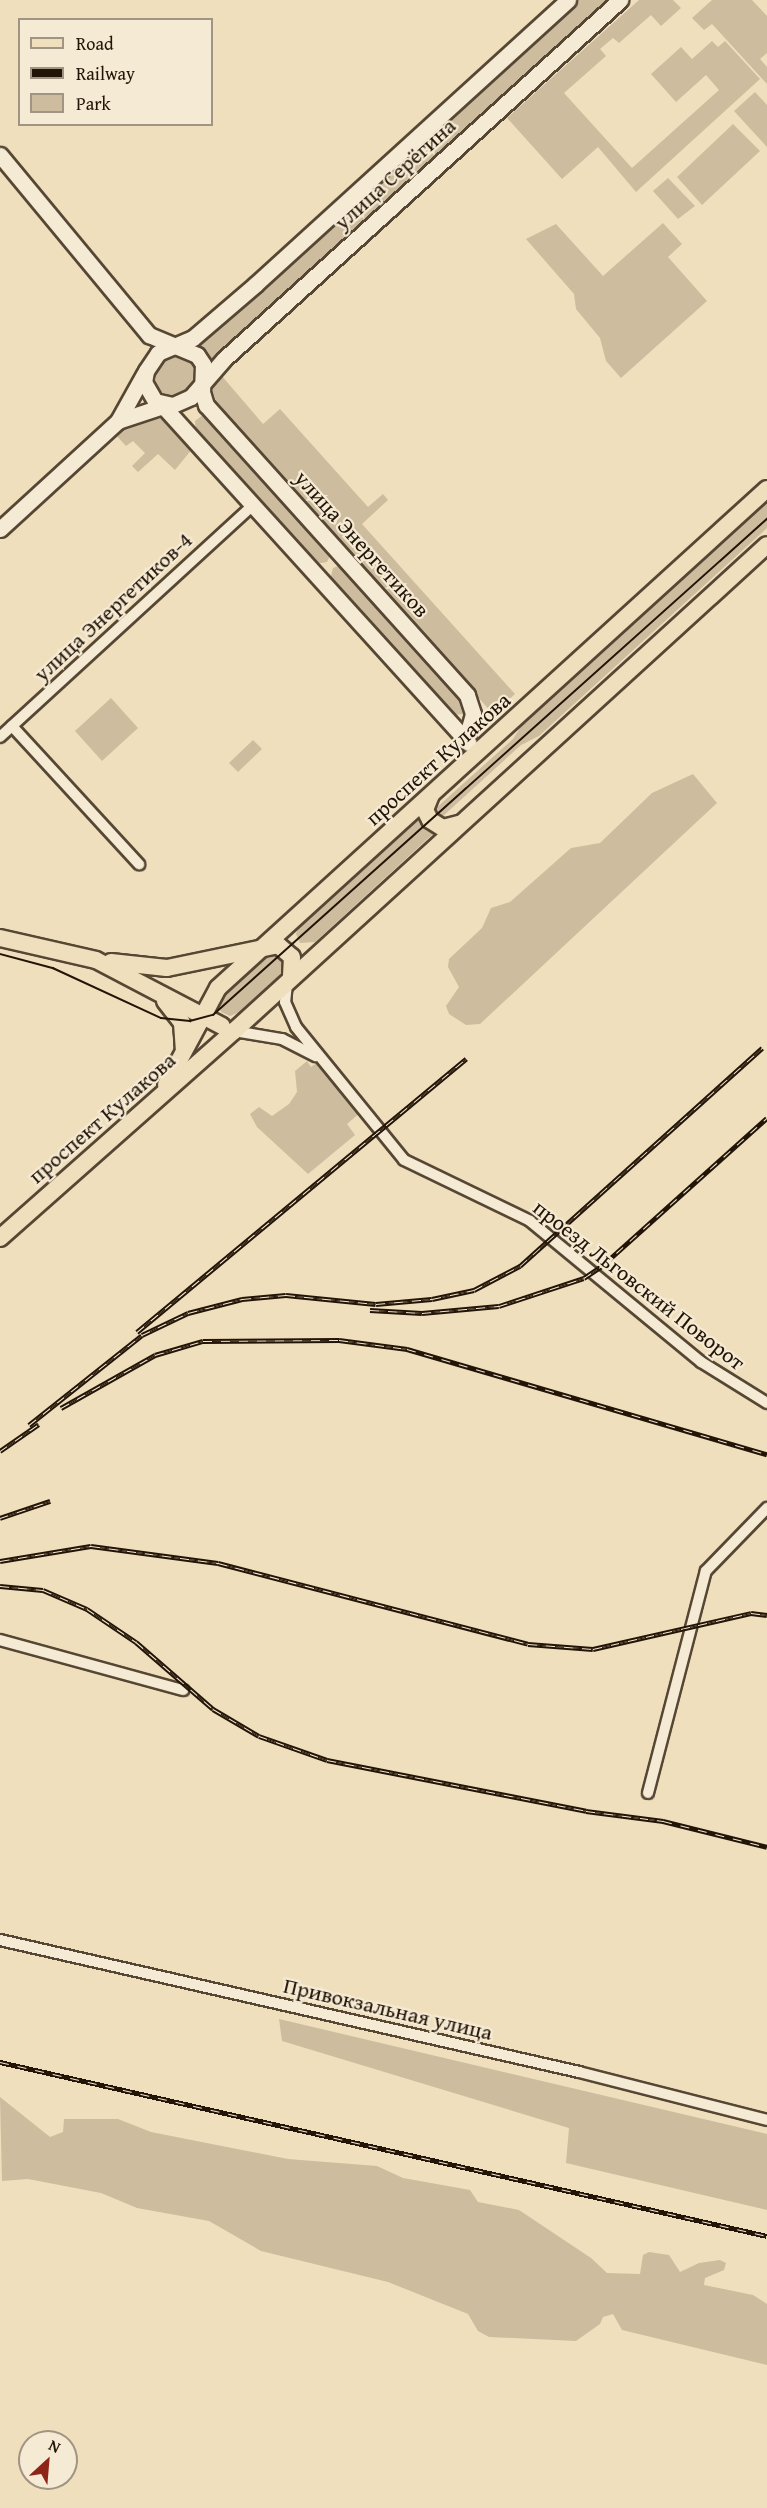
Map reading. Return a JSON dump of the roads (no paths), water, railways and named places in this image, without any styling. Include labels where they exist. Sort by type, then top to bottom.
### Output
[{"type":"main road","name":"улица Серёгина","points":[[174,345],[193,338],[256,284],[568,0]]},
{"type":"main road","name":"улица Серёгина","points":[[202,384],[239,345],[620,0]]},
{"type":"main road","points":[[0,155],[149,335],[152,350],[146,371],[146,392],[164,406],[479,754]]},
{"type":"main road","points":[[118,421],[164,406],[182,403],[202,384],[203,364],[197,355],[149,335]]},
{"type":"main road","points":[[0,528],[118,421],[158,353],[174,345]]},
{"type":"main road","name":"улица Энергетиков","points":[[202,384],[206,405],[467,695],[473,714],[466,739]]},
{"type":"main road","name":"проспект Кулакова","points":[[96,960],[167,968],[264,946],[479,754],[767,489]]},
{"type":"main road","points":[[291,976],[767,544]]},
{"type":"main road","points":[[432,795],[425,810],[430,820],[443,828],[458,824]]},
{"type":"main road","points":[[0,938],[96,960],[201,1017],[228,1028]]},
{"type":"main road","points":[[155,1100],[182,1059],[201,1017],[218,988],[264,946],[278,945],[288,951],[294,963],[291,976]]},
{"type":"main road","name":"проспект Кулакова","points":[[0,1238],[155,1100],[228,1028],[291,976]]},
{"type":"main road","points":[[140,982],[168,1004],[182,1023],[182,1059]]},
{"type":"main road","points":[[218,988],[210,1008],[212,1017],[228,1028]]},
{"type":"street","name":"улица Энергетиков-4","points":[[0,737],[253,505]]},
{"type":"street","points":[[12,726],[139,864]]},
{"type":"street","name":"проезд Льговский Поворот","points":[[291,976],[285,992],[288,1014],[404,1160],[530,1221],[701,1362],[767,1403]]},
{"type":"street","points":[[228,1028],[282,1039],[326,1064]]},
{"type":"street","points":[[648,1793],[706,1571],[767,1508]]},
{"type":"street","points":[[0,1640],[183,1690]]},
{"type":"street","name":"Привокзальная улица","points":[[0,1940],[579,2072],[767,2120]]},
{"type":"tram line","points":[[0,954],[53,968],[161,1018],[190,1021],[213,1015],[767,519]]},
{"type":"railway","points":[[29,1425],[142,1335],[188,1313],[242,1299],[286,1295],[376,1304],[432,1299],[474,1290],[520,1266],[762,1048]]},
{"type":"railway","points":[[137,1332],[466,1059]]},
{"type":"railway","points":[[370,1310],[422,1313],[499,1306],[584,1278],[603,1265],[767,1118]]},
{"type":"railway","points":[[61,1408],[155,1355],[203,1341],[339,1340],[407,1349],[767,1454]]},
{"type":"railway","points":[[0,1451],[39,1424]]},
{"type":"railway","points":[[0,1518],[50,1501]]},
{"type":"railway","points":[[0,1561],[91,1546],[218,1563],[528,1644],[593,1649],[751,1613],[767,1615]]},
{"type":"railway","points":[[0,1586],[43,1590],[87,1609],[136,1642],[213,1709],[259,1736],[327,1760],[586,1811],[663,1821],[767,1847]]},
{"type":"railway","points":[[0,2062],[767,2236]]}]
